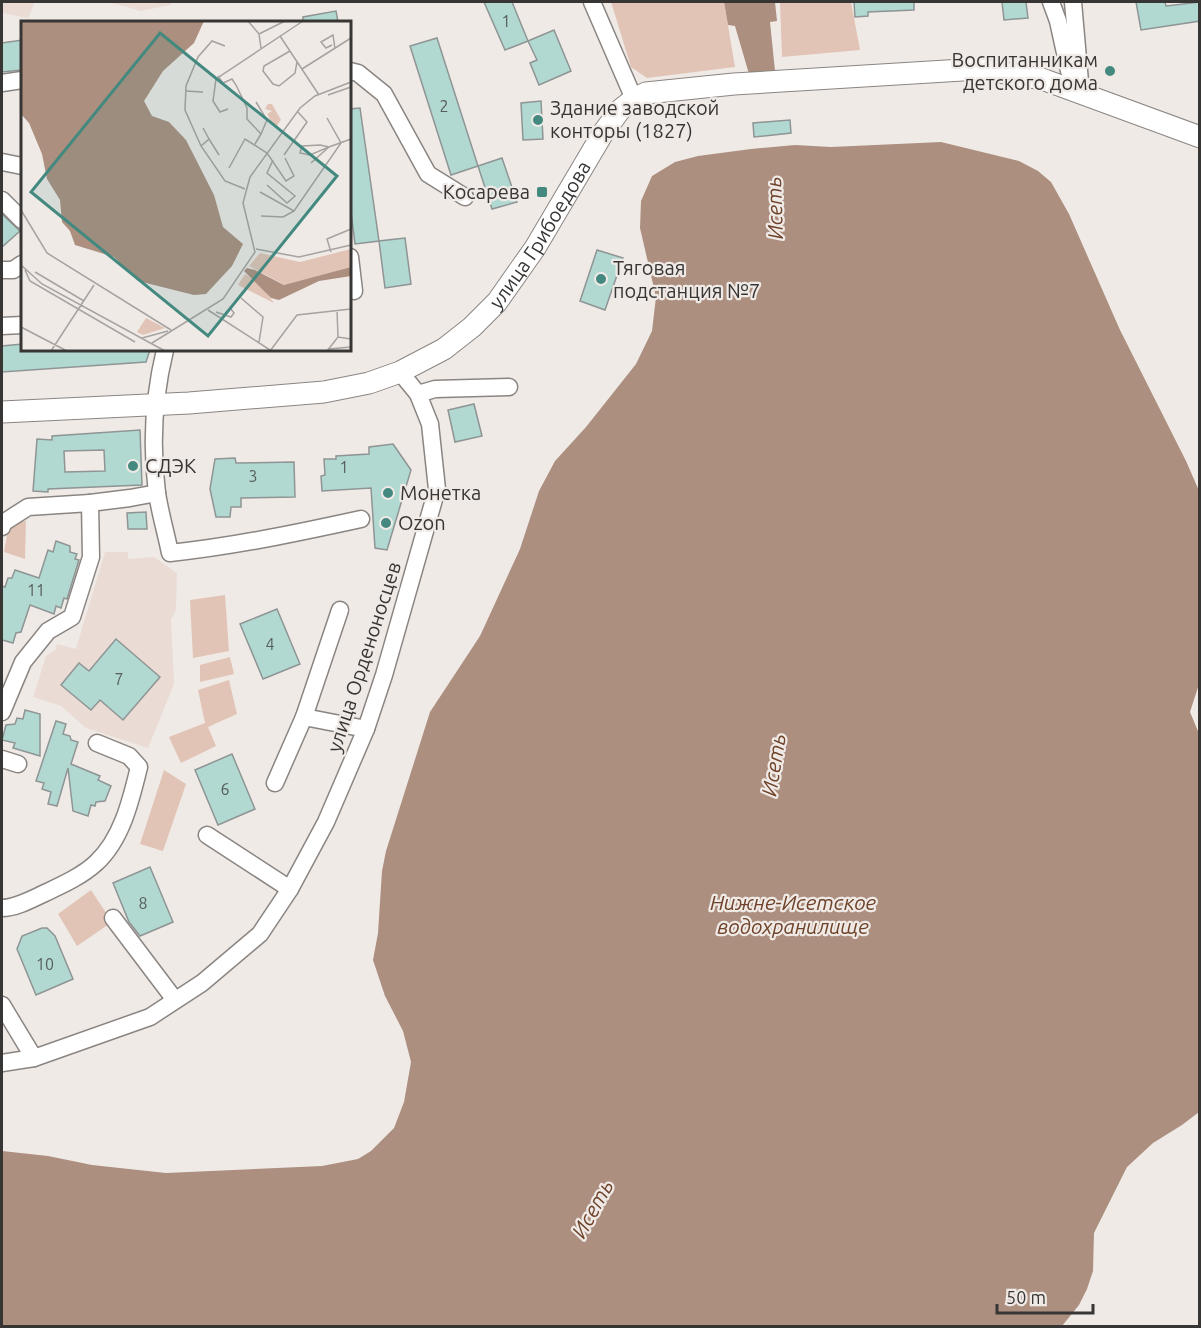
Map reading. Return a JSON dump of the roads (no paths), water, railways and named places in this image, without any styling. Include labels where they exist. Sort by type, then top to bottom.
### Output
[{"type":"main road","name":"улица Грибоедова","points":[[2,412],[155,405],[324,392],[369,383],[400,372],[444,349],[472,327],[497,302],[535,248],[603,133],[620,110],[646,93],[734,84],[979,69],[1042,79],[1081,89],[1200,137]]},
{"type":"street","points":[[592,2],[634,99]]},
{"type":"street","points":[[1051,2],[1058,21],[1069,71],[1081,89]]},
{"type":"street","points":[[1073,2],[1081,89]]},
{"type":"street","points":[[351,71],[358,73],[384,94],[428,174],[465,198]]},
{"type":"street","points":[[2,83],[21,80]]},
{"type":"street","points":[[2,162],[21,166]]},
{"type":"street","points":[[2,200],[21,219]]},
{"type":"street","points":[[2,270],[13,270],[21,265]]},
{"type":"street","points":[[351,266],[354,291]]},
{"type":"street","points":[[2,326],[21,324]]},
{"type":"street","points":[[165,351],[155,405],[157,493],[170,553],[263,540],[361,519]]},
{"type":"street","name":"улица Орденоносцев","points":[[2,1063],[34,1058],[150,1017],[202,983],[260,934],[290,889],[326,822],[366,729],[384,675],[437,489],[430,424],[418,394],[400,372]]},
{"type":"street","points":[[418,394],[435,389],[509,387]]},
{"type":"street","points":[[2,527],[3,523],[28,507],[90,503],[157,493]]},
{"type":"street","points":[[2,712],[23,662],[48,631],[72,617],[91,557],[90,503]]},
{"type":"street","points":[[275,783],[304,717],[340,610]]},
{"type":"street","points":[[304,717],[366,729]]},
{"type":"street","points":[[2,908],[33,899],[64,884],[96,862],[117,835],[133,792],[139,767],[129,756],[97,743]]},
{"type":"street","points":[[2,759],[18,764]]},
{"type":"street","points":[[207,835],[290,889]]},
{"type":"street","points":[[113,918],[175,1000]]},
{"type":"street","points":[[2,1005],[34,1058]]},
{"type":"water","points":[[724,2],[775,2],[777,21],[770,22],[775,71],[749,74],[735,26],[728,25]]},
{"type":"water","name":"Нижне-Исетское водохранилище","points":[[941,142],[1019,161],[1038,171],[1051,182],[1069,214],[1120,330],[1200,493],[1200,681],[1190,712],[1200,736],[1199,1112],[1153,1143],[1127,1167],[1094,1233],[1093,1271],[1079,1305],[1062,1326],[2,1326],[2,1151],[48,1156],[92,1165],[166,1173],[322,1166],[358,1159],[371,1151],[394,1128],[404,1102],[411,1062],[403,1031],[385,996],[373,960],[386,851],[430,712],[480,636],[520,549],[539,491],[555,461],[586,427],[636,364],[652,331],[656,297],[640,228],[641,201],[652,176],[675,162],[698,156],[751,149],[795,145],[831,147]]},
{"type":"place","name":"Воспитанникам детского дома","points":[[1110,71]]},
{"type":"place","name":"Здание заводской конторы (1827)","points":[[538,120]]},
{"type":"place","name":"Косарева","points":[[542,192]]},
{"type":"place","name":"Тяговая подстанция №7","points":[[601,279]]},
{"type":"place","name":"СДЭК","points":[[133,466]]},
{"type":"place","name":"Монетка","points":[[388,493]]},
{"type":"place","name":"Ozon","points":[[386,523]]},
{"type":"water label","name":"Исеть","points":[[775,208]]},
{"type":"water label","name":"Исеть","points":[[774,765]]},
{"type":"water label","name":"Исеть","points":[[593,1209]]}]
